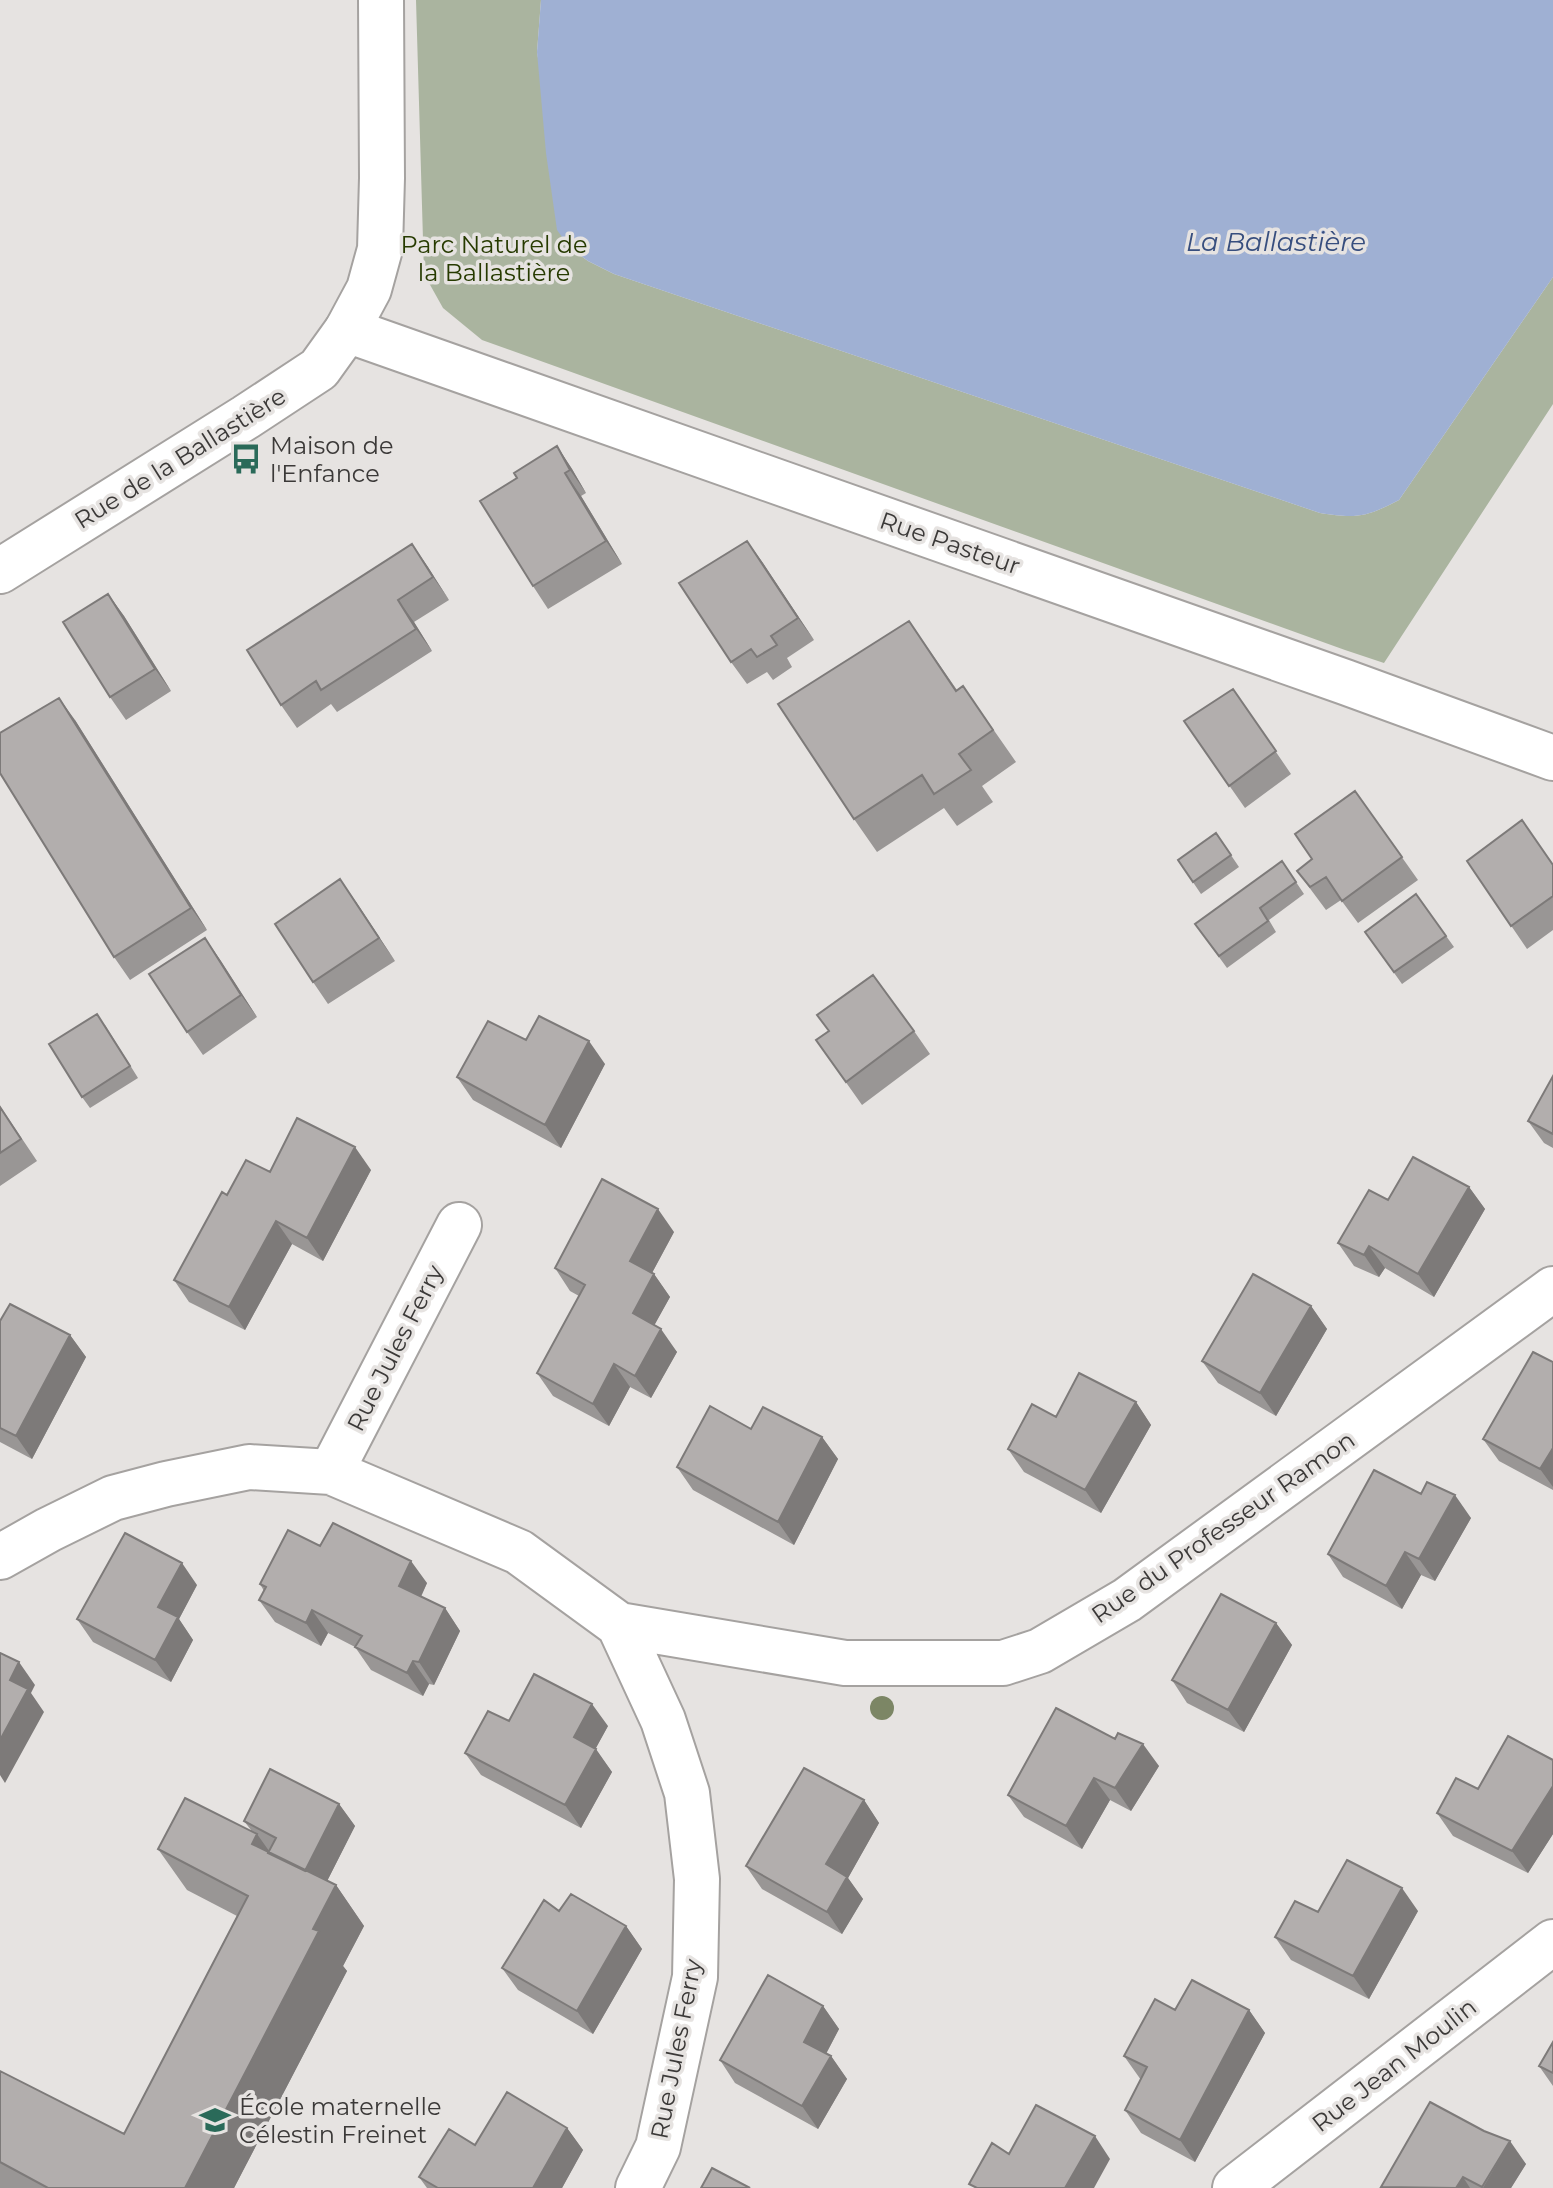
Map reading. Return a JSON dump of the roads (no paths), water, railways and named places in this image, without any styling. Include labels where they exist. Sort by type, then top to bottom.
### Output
[{"type":"street","name":"Rue de la Ballastière","points":[[0,571],[319,369],[347,330],[369,289],[380,249],[381,0]]},
{"type":"street","name":"Rue Pasteur","points":[[347,330],[1553,758]]},
{"type":"street","name":"Rue Jules Ferry","points":[[331,1472],[459,1225]]},
{"type":"street","name":"Rue du Professeur Ramon","points":[[619,1625],[845,1663],[1003,1663],[1040,1651],[1127,1600],[1553,1289]]},
{"type":"street","name":"Rue Jules Ferry","points":[[0,1557],[113,1498],[249,1467],[331,1472],[519,1552],[619,1625],[663,1720],[687,1793],[697,1879],[695,1977],[658,2147],[638,2188]]},
{"type":"street","name":"Rue Jean Moulin","points":[[1235,2188],[1553,1942]]},
{"type":"water","name":"La Ballastière","points":[[541,0],[1553,0],[1553,277],[1399,500],[1361,515],[1320,513],[614,274],[588,261],[570,248],[557,230],[537,52]]},
{"type":"place","name":"Maison de l'Enfance","points":[[246,459]]},
{"type":"place","name":"École maternelle Célestin Freinet","points":[[215,2120]]},
{"type":"park label","name":"Parc Naturel de la Ballastière","points":[[494,258]]}]
